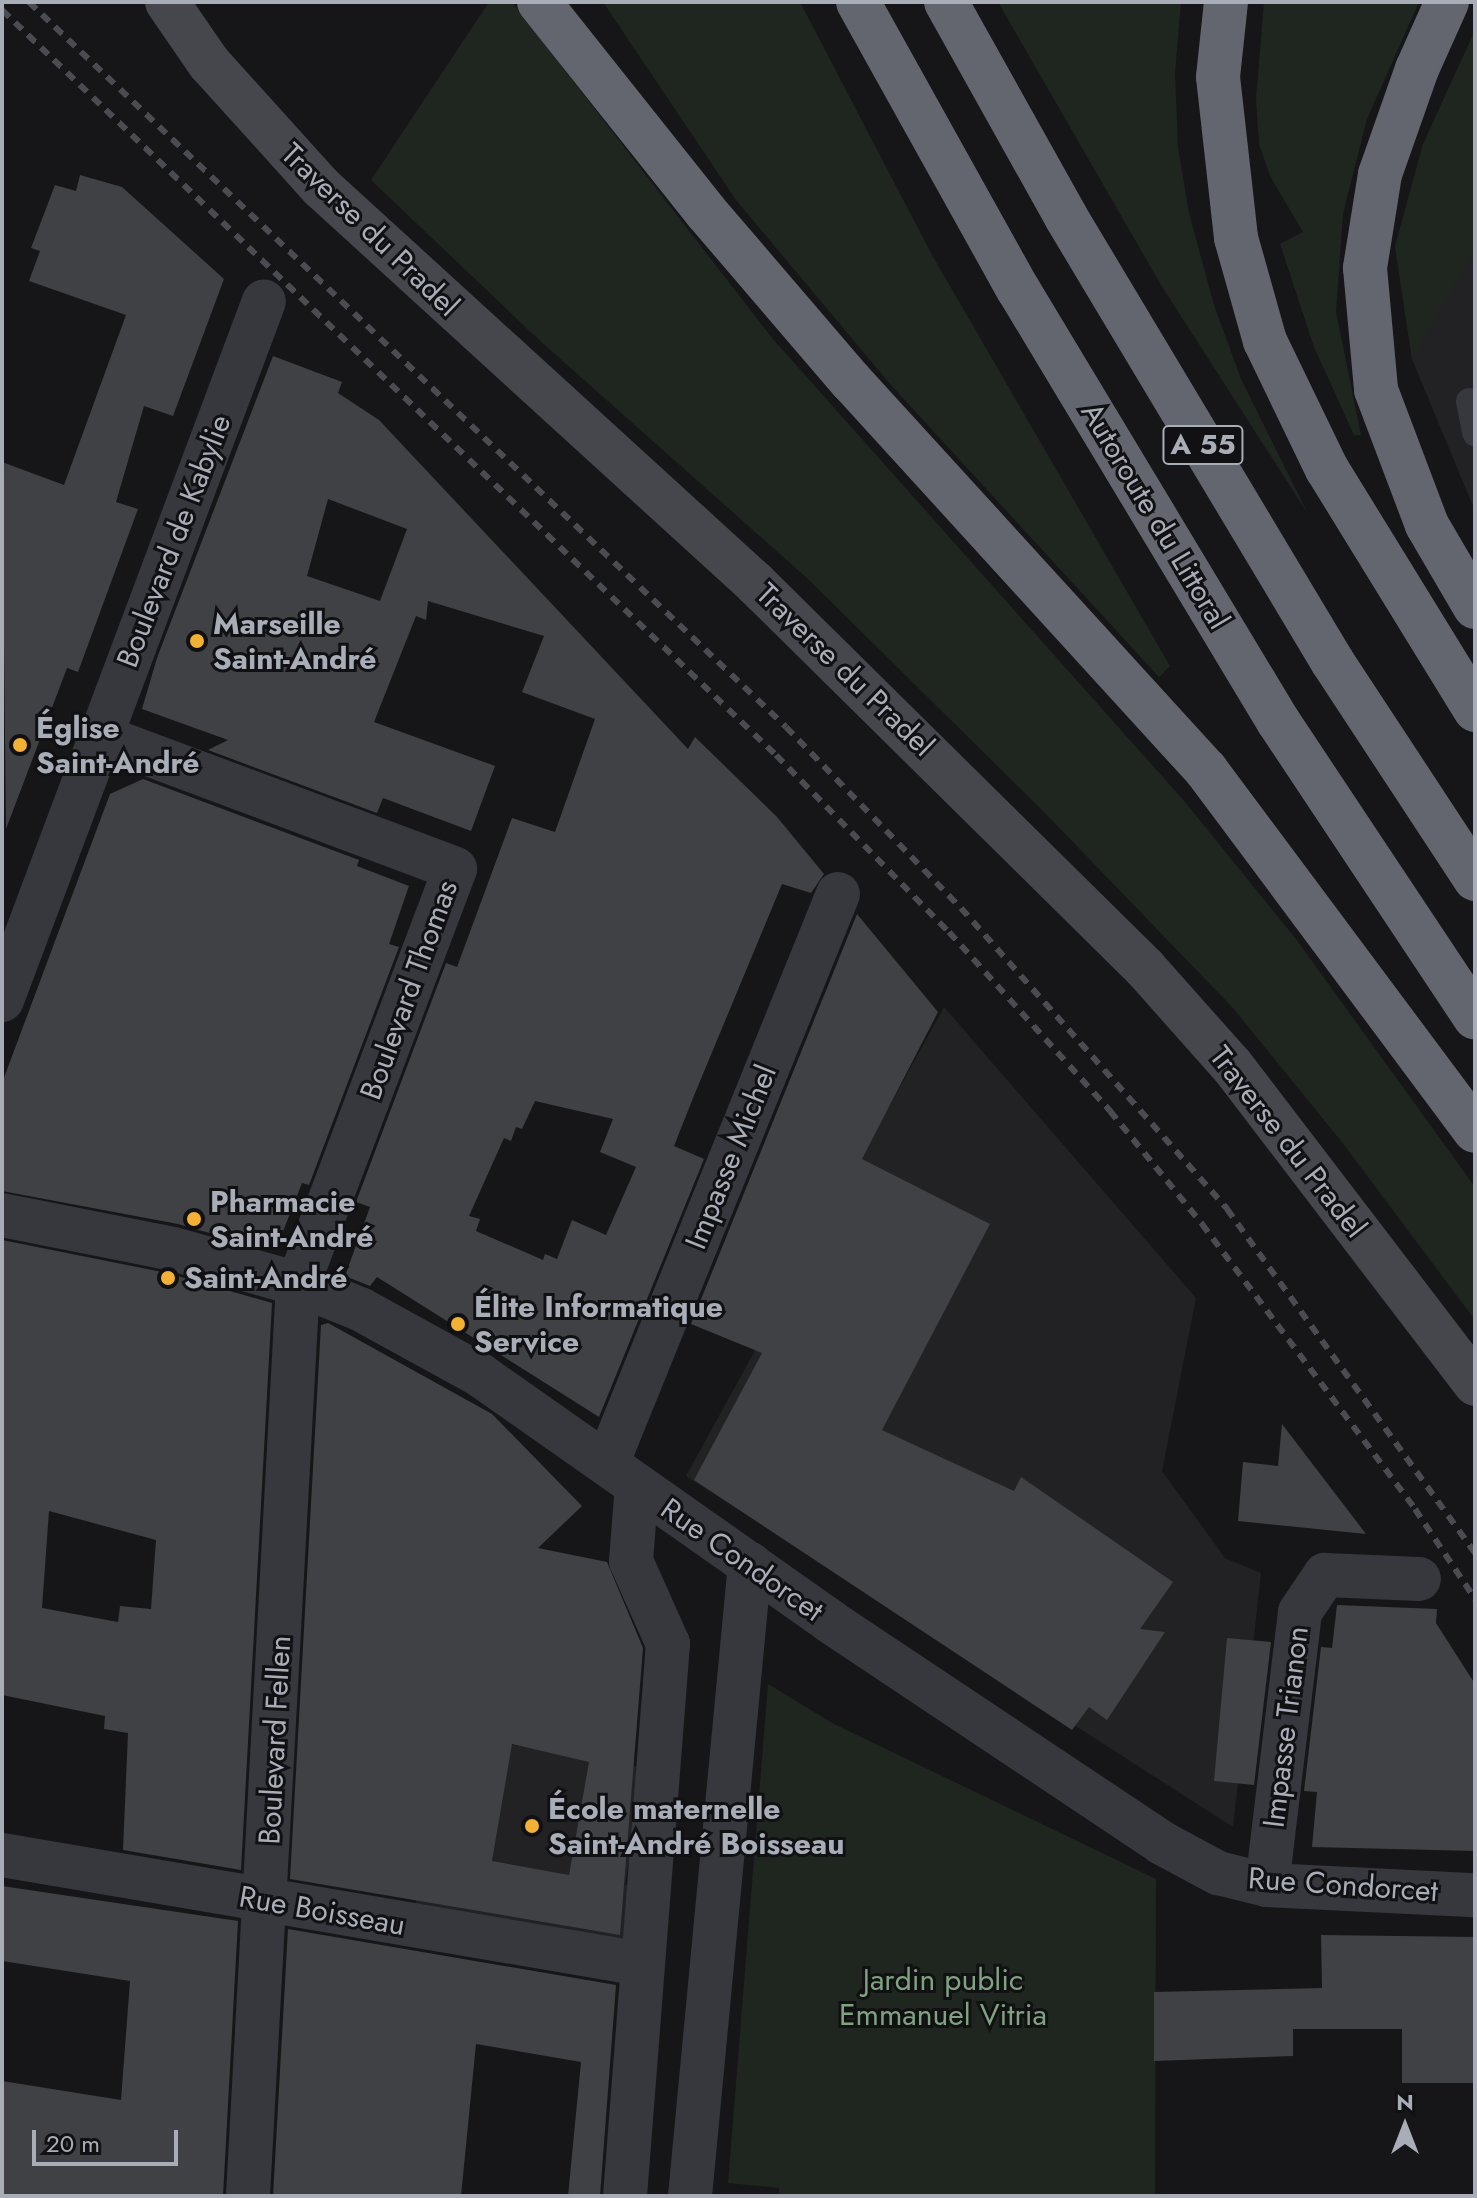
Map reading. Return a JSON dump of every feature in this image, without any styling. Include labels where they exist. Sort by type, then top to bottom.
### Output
[{"type":"highway","points":[[539,2],[706,212],[851,381],[1206,770],[1475,1131]]},
{"type":"highway","points":[[569,2],[706,212]]},
{"type":"highway","name":"Autoroute du Littoral","points":[[858,2],[1018,289],[1278,721],[1475,1017]]},
{"type":"highway","name":"A 55","points":[[946,2],[1066,217],[1324,648],[1475,879]]},
{"type":"highway","points":[[1226,2],[1218,77],[1236,238],[1265,341],[1327,469],[1475,710]]},
{"type":"highway","points":[[1447,2],[1417,69],[1380,174],[1365,268],[1376,390],[1427,525],[1475,607]]},
{"type":"main road","name":"Traverse du Pradel","points":[[167,2],[209,63],[321,187],[755,583],[1145,968],[1233,1067],[1475,1384]]},
{"type":"street","name":"Boulevard de Kabylie","points":[[2,1000],[17,910],[100,736],[264,301]]},
{"type":"street","name":"Boulevard Thomas","points":[[100,736],[455,869],[298,1284]]},
{"type":"street","name":"Impasse Michel","points":[[625,2196],[668,1644],[631,1561],[622,1475],[838,894]]},
{"type":"street","name":"Rue Condorcet","points":[[2,1215],[173,1249],[298,1284],[360,1309],[480,1375],[750,1564],[1162,1843],[1218,1873],[1267,1885],[1475,1895]]},
{"type":"street","name":"Boulevard Fellen","points":[[248,2196],[298,1284]]},
{"type":"street","points":[[690,2196],[750,1564]]},
{"type":"street","name":"Impasse Trianon","points":[[1267,1885],[1300,1612],[1325,1575],[1419,1579]]},
{"type":"street","name":"Rue Boisseau","points":[[2,1855],[642,1964]]},
{"type":"lane","points":[[1469,401],[1475,433]]},
{"type":"shaded area","points":[[1475,207],[1475,511],[1412,359],[1395,246],[1433,241]]},
{"type":"shaded area","points":[[944,1007],[1196,1298],[1162,1471],[1225,1558],[1261,1573],[1233,1827],[686,1476]]},
{"type":"shaded area","name":"École maternelle Saint-André Boisseau","points":[[445,1733],[645,1768],[625,1885],[633,1886],[624,1944],[415,1907]]},
{"type":"green space","points":[[489,2],[512,2],[772,338],[1185,802],[1296,939],[1475,1187],[1475,1320],[1341,1141],[1233,1008],[1045,813],[808,579],[538,339],[371,180]]},
{"type":"green space","points":[[603,2],[800,2],[932,255],[1170,666],[1159,677],[890,384],[736,200]]},
{"type":"green space","points":[[998,2],[1181,2],[1175,74],[1178,147],[1189,213],[1214,305],[1241,379],[1308,514],[1161,285]]},
{"type":"green space","points":[[1264,2],[1419,2],[1367,119],[1343,214],[1336,312],[1361,435],[1354,435],[1314,347],[1280,244],[1303,232],[1270,176],[1259,144],[1256,100]]},
{"type":"green space","points":[[1475,30],[1475,249],[1412,359],[1395,246],[1423,144]]},
{"type":"green space","name":"Jardin public Emmanuel Vitria","points":[[768,1684],[834,1724],[1156,1879],[1155,2196],[779,2196],[779,2188],[728,2183]]},
{"type":"building","points":[[80,175],[122,187],[224,279],[173,416],[144,406],[116,502],[138,509],[78,672],[67,668],[6,829],[2,462],[64,485],[126,315],[29,281],[40,251],[31,248],[55,185],[76,191]]},
{"type":"building","points":[[273,356],[342,382],[338,393],[379,420],[688,749],[695,737],[777,817],[824,874],[811,893],[782,884],[693,1098],[674,1146],[704,1159],[599,1417],[377,1277],[370,1286],[345,1276],[370,1207],[356,1202],[446,963],[457,967],[512,818],[555,832],[595,719],[522,692],[544,636],[428,601],[426,620],[416,616],[374,722],[495,766],[471,831],[383,798],[377,813],[208,750],[228,740],[142,709],[157,658]],"holes":[[[328,499],[407,529],[380,601],[307,576]],[[535,1101],[613,1119],[600,1152],[636,1167],[606,1235],[572,1220],[557,1259],[545,1254],[543,1260],[476,1231],[480,1219],[469,1216],[504,1138],[511,1141],[516,1127],[522,1129]]]},
{"type":"building","points":[[143,779],[359,860],[357,866],[409,886],[389,944],[399,947],[309,1185],[302,1183],[280,1239],[268,1250],[178,1224],[2,1191],[2,1083],[110,794]]},
{"type":"building","points":[[857,914],[938,1012],[862,1159],[990,1224],[882,1430],[1014,1491],[1021,1477],[1173,1582],[1140,1629],[1165,1632],[1107,1720],[1089,1707],[1072,1730],[694,1480],[762,1353],[691,1324]]},
{"type":"building","points":[[2,1240],[167,1273],[272,1303],[241,1870],[123,1850],[128,1733],[104,1729],[105,1716],[2,1695]],"holes":[[[49,1511],[156,1540],[151,1609],[120,1606],[118,1622],[42,1608]]]},
{"type":"building","points":[[328,1323],[492,1414],[582,1506],[538,1548],[607,1562],[643,1648],[620,1935],[290,1879],[321,1325]],"holes":[[[512,1744],[589,1762],[569,1875],[492,1861]]]},
{"type":"building","points":[[1282,1424],[1366,1534],[1238,1521],[1243,1462],[1278,1466]]},
{"type":"building","points":[[1337,1605],[1437,1609],[1436,1623],[1475,1684],[1475,1851],[1312,1847],[1317,1792],[1304,1791],[1321,1647],[1332,1648]]},
{"type":"building","points":[[1227,1638],[1271,1642],[1254,1785],[1214,1781]]},
{"type":"building","points":[[2,1886],[238,1921],[223,2196],[2,2196],[2,2081],[121,2100],[130,1981],[2,1961]]},
{"type":"building","points":[[288,1929],[616,1985],[600,2196],[568,2196],[581,2062],[476,2044],[461,2196],[273,2196]]},
{"type":"building","points":[[1321,1935],[1475,1937],[1475,2083],[1402,2083],[1402,2029],[1293,2029],[1293,2056],[1154,2061],[1154,1992],[1322,1988]]},
{"type":"railway","points":[[29,2],[786,727],[961,908],[1227,1209],[1475,1553]]},
{"type":"railway","points":[[2,10],[776,755],[949,932],[1110,1111],[1202,1224],[1415,1509],[1475,1599]]},
{"type":"place","name":"Marseille Saint-André","points":[[197,641]]},
{"type":"place","name":"Église Saint-André","points":[[20,745]]},
{"type":"place","name":"Pharmacie Saint-André","points":[[194,1219]]},
{"type":"place","name":"Saint-André","points":[[168,1278]]},
{"type":"place","name":"Élite Informatique Service","points":[[458,1324]]},
{"type":"place","name":"École maternelle Saint-André Boisseau","points":[[532,1826]]}]
